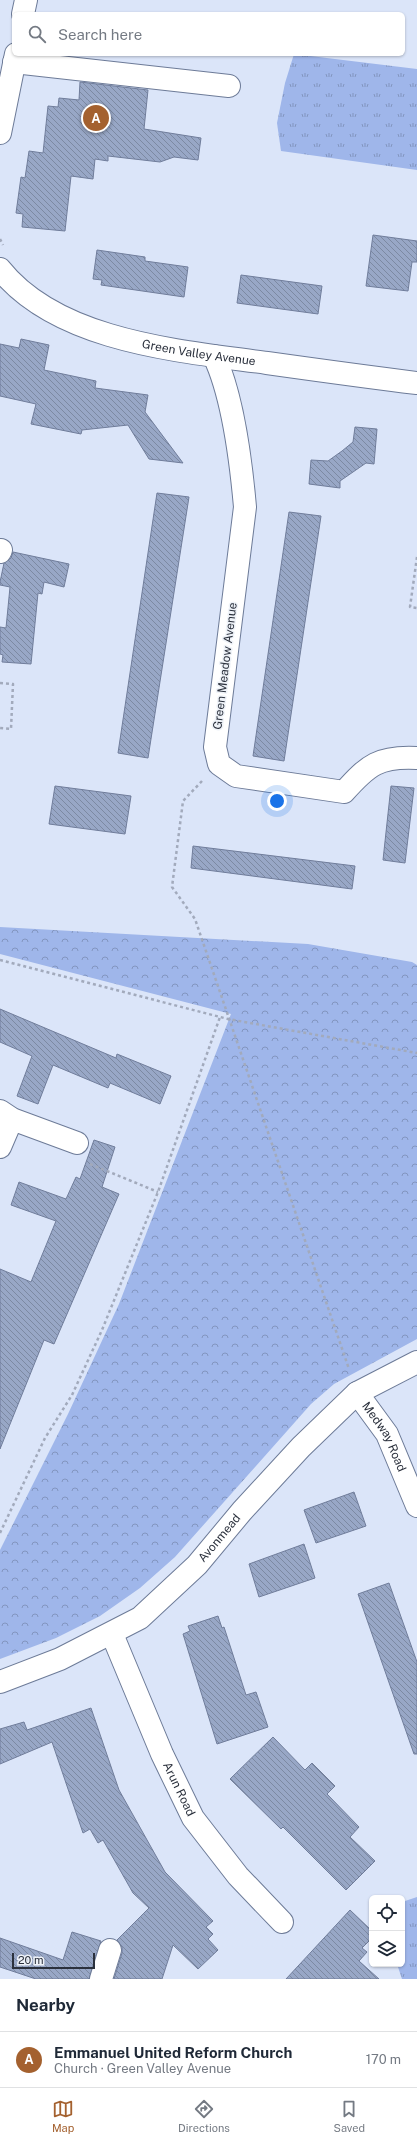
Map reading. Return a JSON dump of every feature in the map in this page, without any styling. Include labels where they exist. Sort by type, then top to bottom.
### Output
[{"type":"street","points":[[23,12],[26,0]]},
{"type":"street","points":[[0,132],[15,58],[229,86]]},
{"type":"street","name":"Green Valley Avenue","points":[[0,269],[7,278],[28,296],[50,311],[80,325],[121,338],[214,356],[417,383]]},
{"type":"street","name":"Green Meadow Avenue","points":[[214,356],[227,387],[242,478],[245,507],[215,747],[219,764]]},
{"type":"street","points":[[219,764],[236,776],[344,792],[361,773],[380,761],[401,757],[417,758]]},
{"type":"street","points":[[0,1148],[6,1115],[77,1143]]},
{"type":"street","name":"Avonmead","points":[[0,1682],[60,1659],[112,1634],[140,1618],[197,1565],[242,1511],[301,1447],[357,1393],[417,1362]]},
{"type":"street","name":"Medway Road","points":[[357,1393],[387,1434],[417,1506]]},
{"type":"street","name":"Arun Road","points":[[112,1634],[162,1754],[192,1818],[238,1876],[282,1922]]},
{"type":"street","points":[[101,1979],[110,1950]]},
{"type":"path","points":[[0,238],[6,248]]},
{"type":"path","points":[[417,557],[410,606],[417,608]]},
{"type":"path","points":[[0,682],[13,684],[11,729],[0,728]]},
{"type":"path","points":[[219,764],[182,801],[172,887],[195,919],[357,1393]]},
{"type":"path","points":[[0,960],[228,1019],[417,1053]]},
{"type":"path","points":[[0,1533],[45,1438],[72,1395],[102,1330],[158,1192],[220,1017]]},
{"type":"path","points":[[77,1143],[72,1156],[158,1192]]},
{"type":"green space","points":[[293,56],[310,56],[417,69],[417,170],[281,151],[277,123],[285,83]]},
{"type":"green space","points":[[0,927],[308,944],[412,962],[417,965],[417,1339],[334,1384],[311,1404],[175,1557],[140,1588],[100,1616],[56,1638],[0,1659],[0,1550],[68,1414],[119,1304],[231,1014],[0,954]]},
{"type":"green space","points":[[417,1897],[417,1979],[402,1979],[398,1967],[405,1967],[405,1901]]},
{"type":"building","points":[[80,82],[148,90],[144,129],[201,138],[198,160],[174,157],[160,162],[108,156],[108,161],[95,159],[93,179],[71,176],[65,231],[22,227],[23,214],[16,213],[21,177],[25,178],[29,151],[43,153],[48,106],[58,107],[59,98],[79,100]]},
{"type":"building","points":[[373,235],[417,241],[417,262],[412,262],[408,291],[366,286]]},
{"type":"building","points":[[97,250],[145,257],[145,261],[188,267],[184,297],[101,285],[102,280],[93,279]]},
{"type":"building","points":[[241,275],[322,286],[318,314],[237,303]]},
{"type":"building","points":[[21,339],[49,345],[44,370],[96,381],[95,388],[148,395],[145,412],[183,463],[149,459],[128,425],[82,430],[81,434],[31,424],[36,404],[0,396],[0,344],[19,348]]},
{"type":"building","points":[[355,427],[377,429],[374,464],[366,463],[340,481],[340,488],[309,484],[311,460],[328,461],[342,451],[353,442]]},
{"type":"building","points":[[157,493],[189,497],[148,758],[118,753]]},
{"type":"building","points":[[289,512],[321,516],[284,761],[253,756]]},
{"type":"building","points":[[13,552],[69,564],[64,587],[44,582],[42,594],[38,593],[31,664],[2,662],[3,655],[0,654],[0,627],[6,628],[10,587],[0,585],[0,582],[4,563],[11,558]]},
{"type":"building","points":[[55,786],[131,796],[125,834],[49,824]]},
{"type":"building","points":[[391,786],[414,788],[405,863],[383,860]]},
{"type":"building","points":[[193,846],[355,866],[352,889],[191,868]]},
{"type":"building","points":[[0,1009],[116,1058],[117,1054],[171,1076],[160,1104],[110,1083],[108,1088],[53,1065],[38,1104],[17,1096],[32,1056],[0,1042]]},
{"type":"building","points":[[94,1140],[115,1147],[102,1187],[119,1194],[54,1344],[44,1340],[0,1449],[0,1269],[31,1282],[56,1221],[11,1205],[19,1182],[66,1199],[76,1177],[80,1179]]},
{"type":"building","points":[[354,1492],[366,1526],[316,1543],[304,1510]]},
{"type":"building","points":[[304,1544],[315,1578],[259,1597],[249,1564]]},
{"type":"building","points":[[389,1583],[417,1662],[417,1754],[414,1754],[358,1594]]},
{"type":"building","points":[[218,1616],[222,1628],[224,1627],[246,1695],[256,1692],[268,1727],[217,1744],[183,1634],[190,1631],[188,1626]]},
{"type":"building","points":[[91,1708],[119,1790],[165,1872],[213,1921],[206,1927],[213,1934],[208,1939],[218,1950],[198,1969],[173,1945],[162,1979],[114,1979],[122,1953],[122,1947],[117,1940],[149,1908],[133,1893],[103,1840],[98,1843],[90,1829],[83,1833],[52,1742],[0,1764],[0,1729],[24,1722],[27,1730]]},
{"type":"building","points":[[273,1737],[305,1770],[312,1763],[335,1786],[327,1794],[359,1827],[350,1837],[375,1861],[346,1890],[283,1827],[281,1829],[230,1779]]},
{"type":"building","points":[[350,1910],[369,1928],[369,1941],[362,1948],[367,1952],[359,1961],[379,1979],[286,1979]]},
{"type":"building","points":[[72,1932],[101,1941],[89,1979],[36,1979],[0,1967],[0,1938],[63,1960]]},
{"type":"place","name":"Emmanuel United Reform Church","points":[[96,118]]}]
